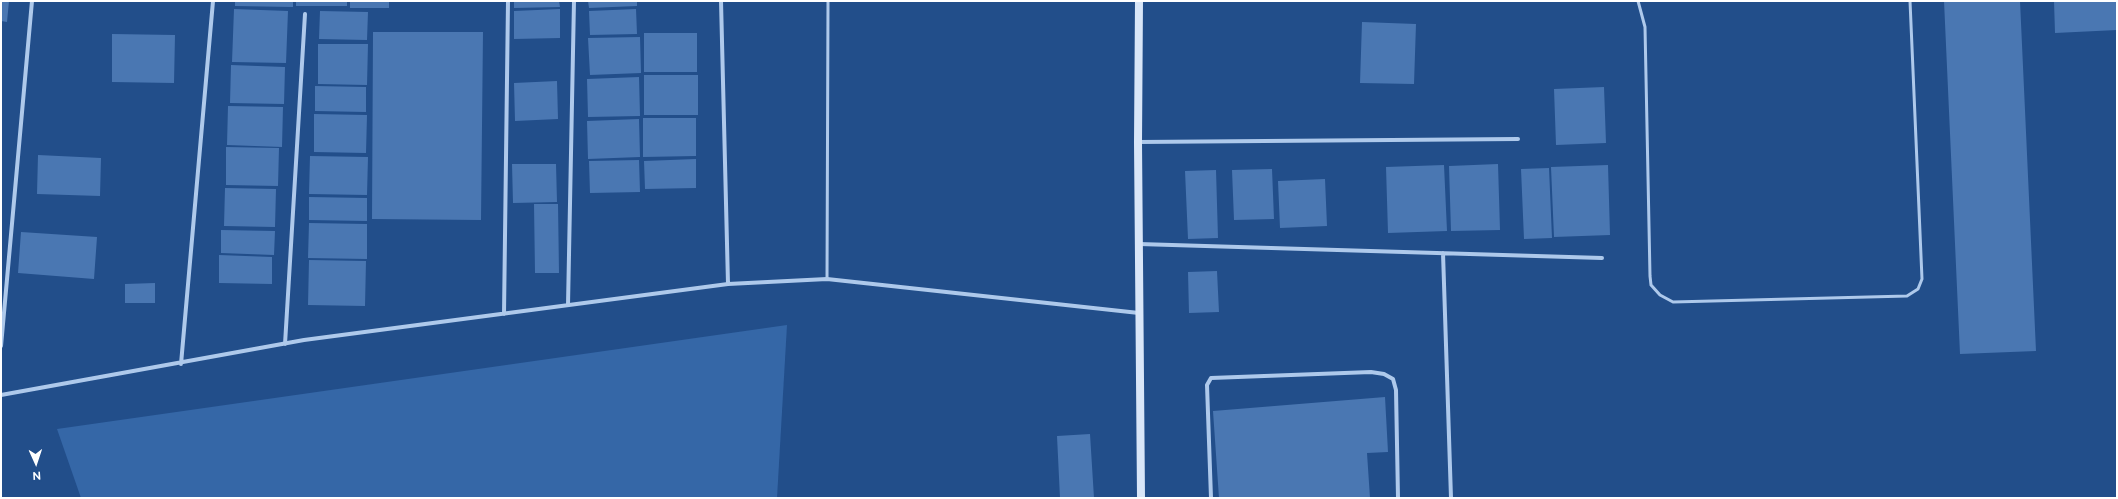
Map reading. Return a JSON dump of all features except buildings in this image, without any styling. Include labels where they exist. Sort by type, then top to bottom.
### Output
[{"type":"main road","points":[[1139,1],[1138,142],[1141,498]]},
{"type":"street","points":[[1,346],[32,1]]},
{"type":"street","points":[[181,364],[213,1]]},
{"type":"street","points":[[504,314],[508,1]]},
{"type":"street","points":[[568,305],[574,1]]},
{"type":"street","points":[[721,1],[728,284]]},
{"type":"street","points":[[285,344],[305,14]]},
{"type":"street","points":[[1138,142],[1518,139]]},
{"type":"street","points":[[1139,244],[1602,258]]},
{"type":"street","points":[[1443,253],[1450,498]]},
{"type":"street","points":[[1,395],[181,364],[285,344],[728,284],[826,279],[1140,313]]},
{"type":"street","points":[[1211,498],[1207,385],[1211,378],[1371,372],[1384,374],[1393,379],[1396,390],[1398,498]]},
{"type":"lane","points":[[826,279],[828,1]]},
{"type":"lane","points":[[1638,1],[1645,27],[1651,285],[1660,295],[1673,302],[1907,296],[1918,289],[1922,279],[1910,1]]},
{"type":"shaded area","points":[[787,325],[777,498],[81,498],[57,429]]}]
